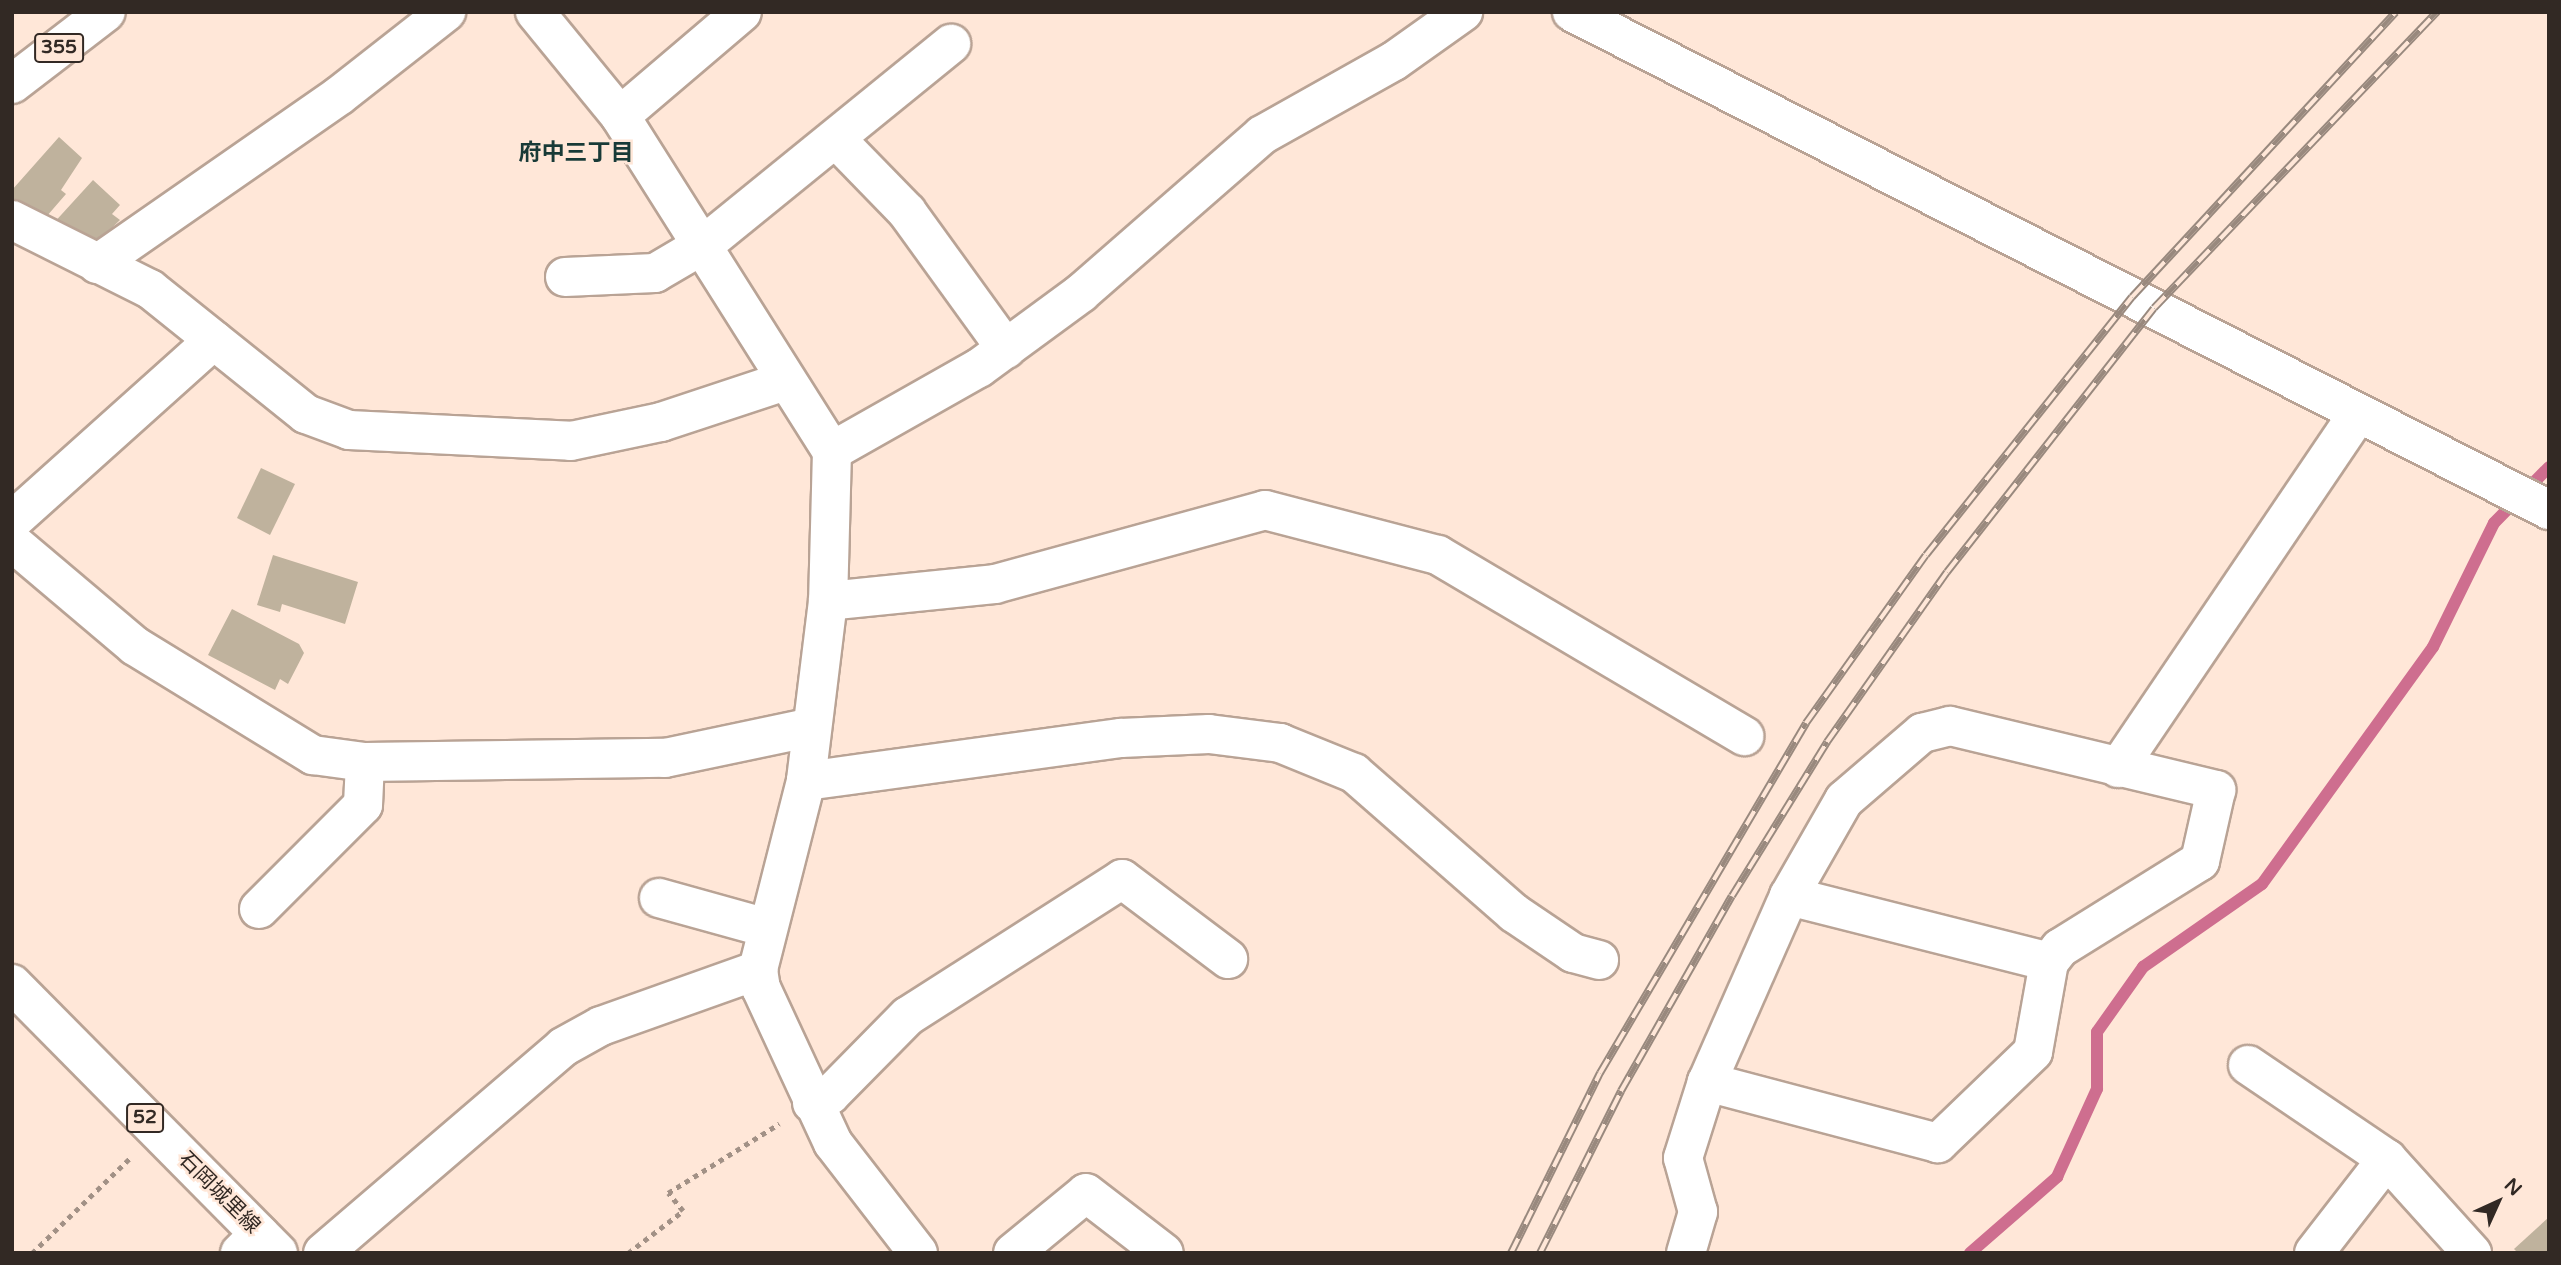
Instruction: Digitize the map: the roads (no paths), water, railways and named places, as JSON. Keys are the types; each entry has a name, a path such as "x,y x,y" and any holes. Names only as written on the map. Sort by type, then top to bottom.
{"main road":[{"name":"355","path":"12,84 106,12"},
{"path":"97,264 341,95 446,12"},
{"path":"535,12 620,116 706,243 785,381 832,451 828,601 806,780 758,970 812,1103 833,1143 918,1253"},
{"path":"620,116 742,12"},
{"path":"832,451 1006,349 1081,293 1262,135 1394,61 1463,12"},
{"path":"1572,12 2357,415 2549,510"},
{"path":"565,277 655,273 706,243 838,141 951,44"},
{"path":"838,141 907,212 1006,349"},
{"path":"12,220 150,289 306,414 349,430 571,441 674,418 785,381"},
{"path":"12,521 214,340"},
{"path":"2118,768 2357,415"},
{"path":"828,601 995,584 1265,510 1438,555 1744,736"},
{"path":"12,542 135,646 229,709 313,755 365,762 665,758 812,727"},
{"path":"1686,1253 1698,1212 1684,1158 1707,1083 1788,896 1844,800 1922,733 1950,726 2216,790 2200,861 2060,948 2049,962 2033,1052 1938,1143 1707,1083"},
{"path":"806,780 1121,738 1209,734 1280,743 1354,773 1514,913 1573,953 1599,960"},
{"path":"259,909 363,805 365,762"},
{"path":"812,1103 830,1095 908,1016 1122,879 1228,959"},
{"path":"1788,896 2049,962"},
{"path":"659,898 767,928"},
{"path":"323,1253 563,1047 601,1026 758,970"},
{"name":"石岡城里線","path":"12,984 158,1131 259,1247"},
{"path":"2248,1065 2386,1159 2472,1253"},
{"path":"2314,1253 2386,1159"},
{"path":"1013,1253 1086,1193 1164,1253"}],"waterway":[{"path":"1970,1253 2057,1177 2097,1089 2097,1032 2143,967 2262,884 2433,647 2494,523 2549,467"}],"railway":[{"path":"1511,1253 1600,1073 1806,723 1926,555 2132,297 2396,12"},
{"path":"1540,1253 1621,1091 1732,896 1827,742 1947,572 2154,308 2437,12"}],"district":[{"name":"府中三丁目","path":"576,153"}]}
